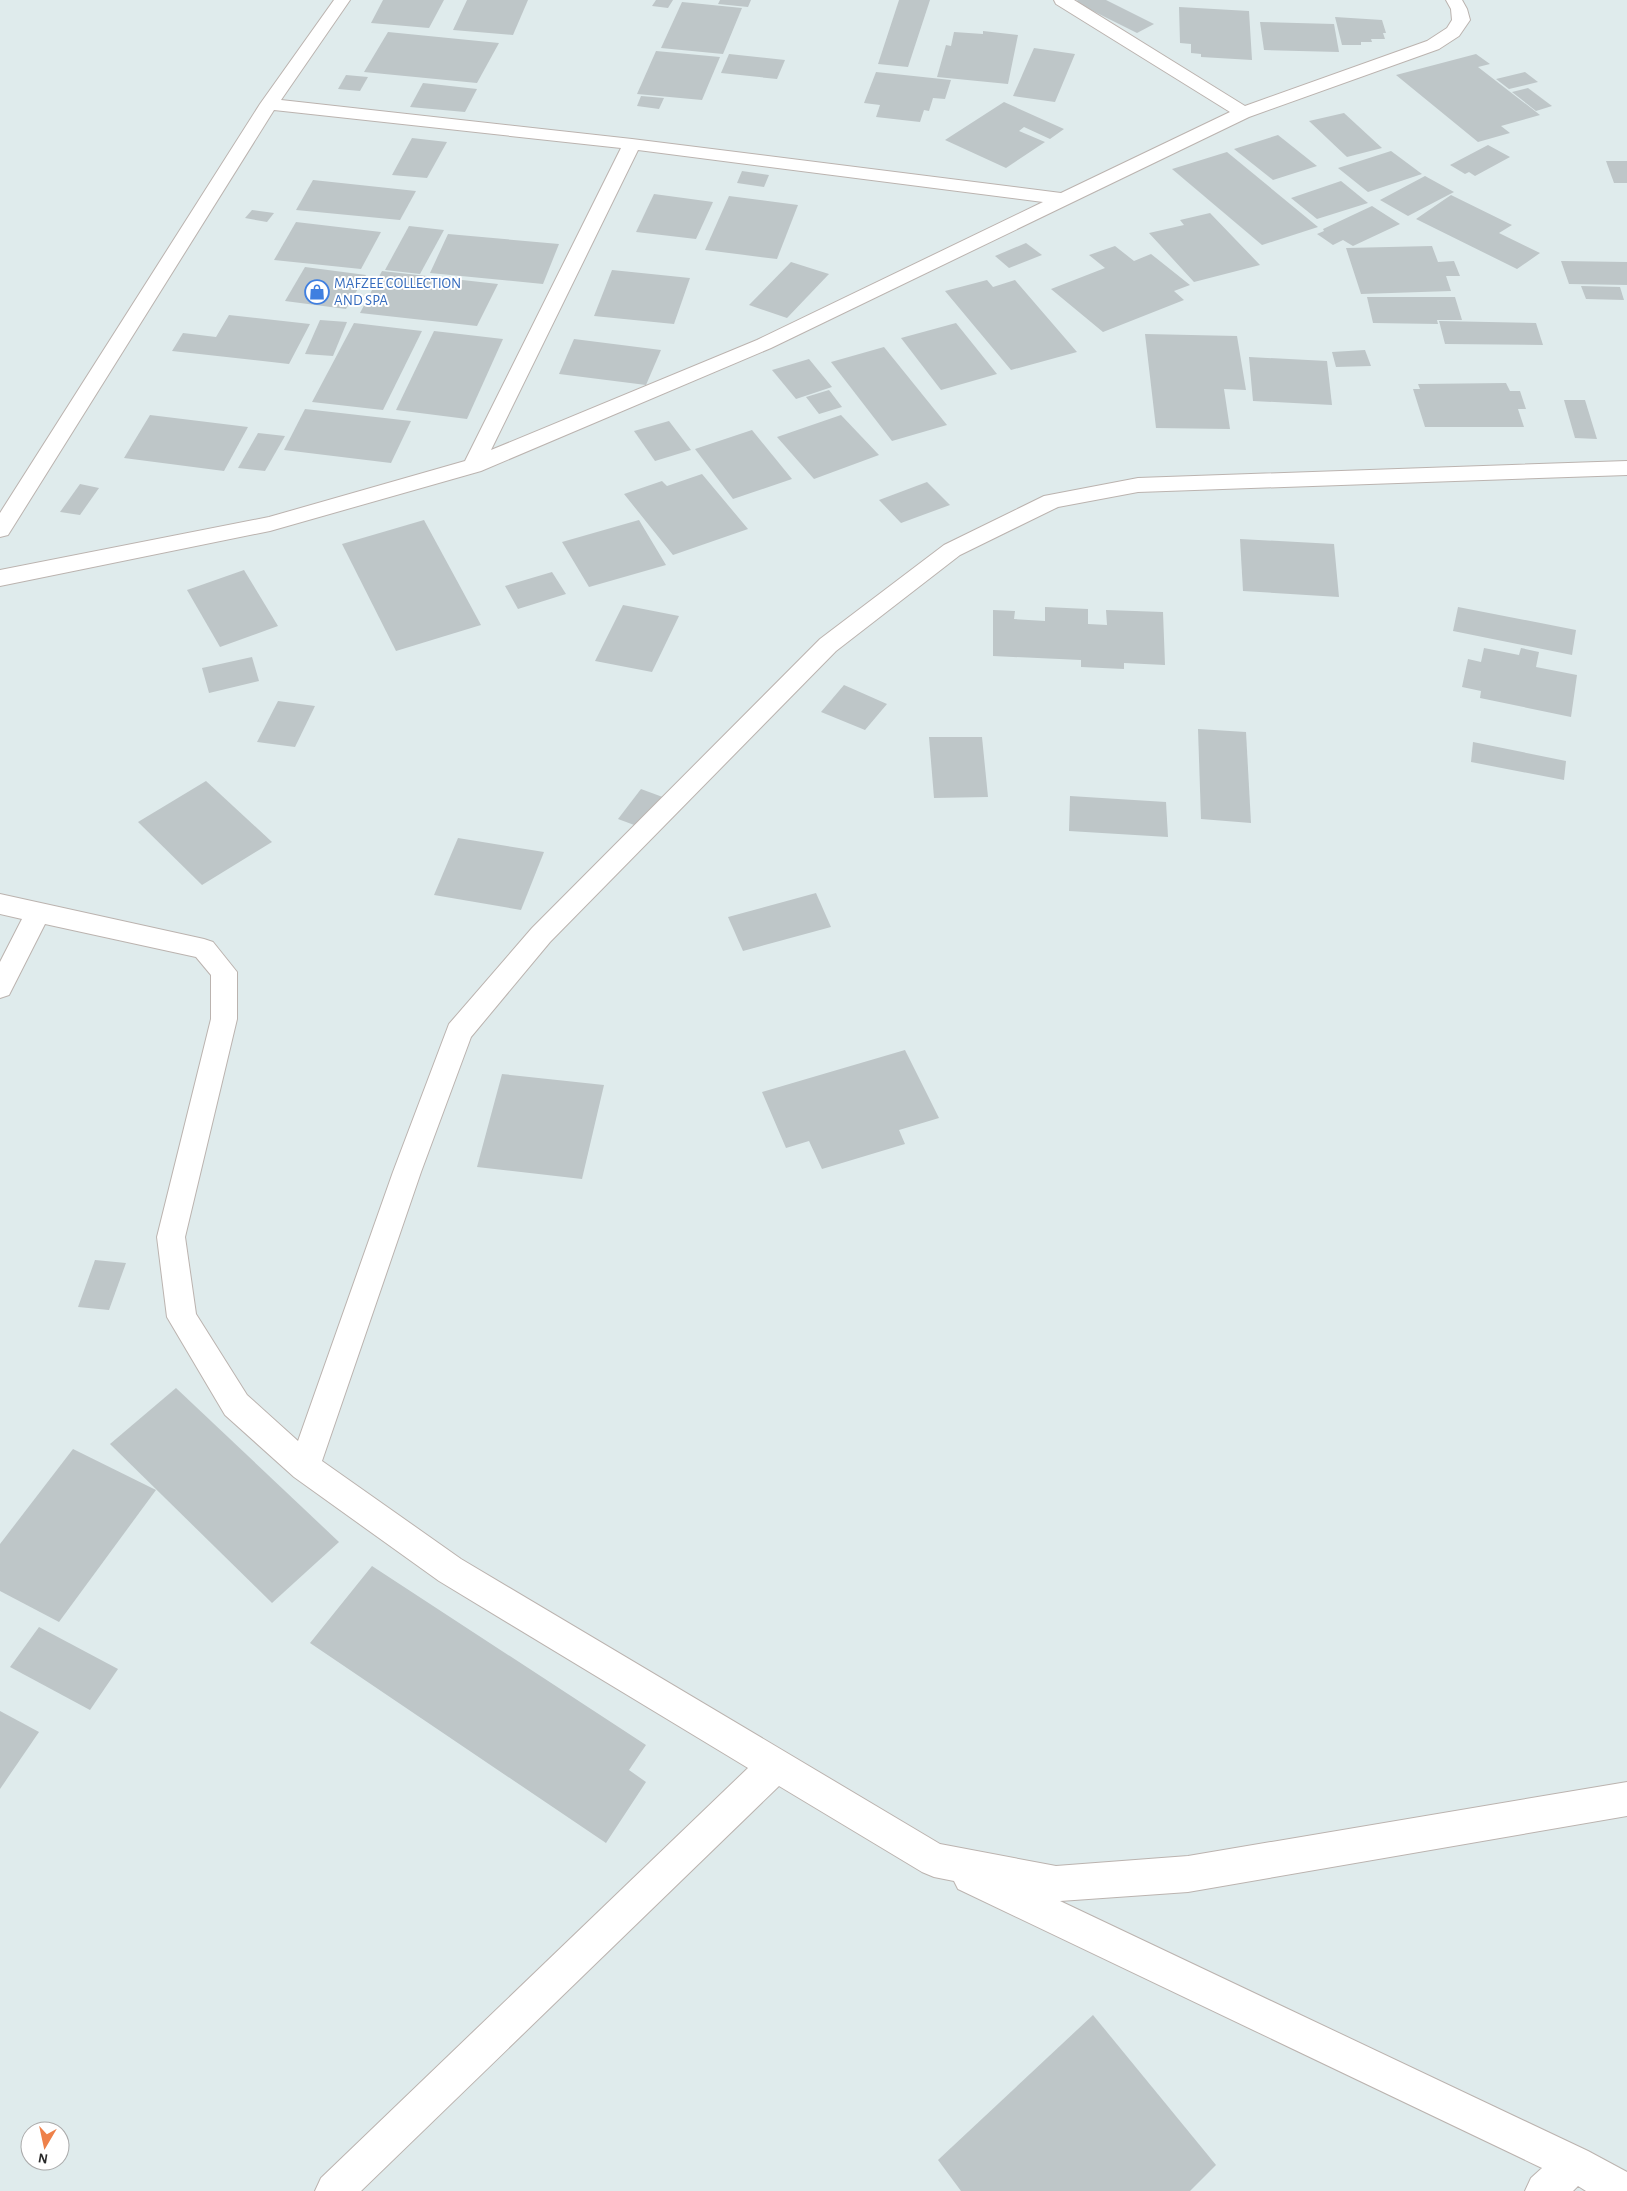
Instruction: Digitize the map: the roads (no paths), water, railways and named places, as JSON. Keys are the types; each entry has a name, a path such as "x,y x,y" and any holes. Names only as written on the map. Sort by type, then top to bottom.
{"street":[{"path":"0,530 269,104 342,0"},
{"path":"1062,0 1243,113"},
{"path":"0,578 270,524 473,466 764,344 1061,199 1243,113 1433,45 1452,32 1461,20 1459,9 1454,0"},
{"path":"269,104 632,144 1061,199"},
{"path":"473,466 632,144"},
{"path":"305,1467 407,1172 459,1032 541,935 828,646 952,550 1052,501 1138,485 1627,468"},
{"path":"0,904 204,949 224,972 224,1019 171,1237 182,1317 236,1405 305,1467 450,1570 934,1860 1575,2164 1624,2191"},
{"path":"0,988 38,912"},
{"path":"334,2191 775,1766"},
{"path":"934,1860 1056,1884 1188,1874 1627,1799"},
{"path":"1544,2191 1575,2164"}],"place":[{"name":"MAFZEE COLLECTION AND SPA","path":"317,292"}]}
